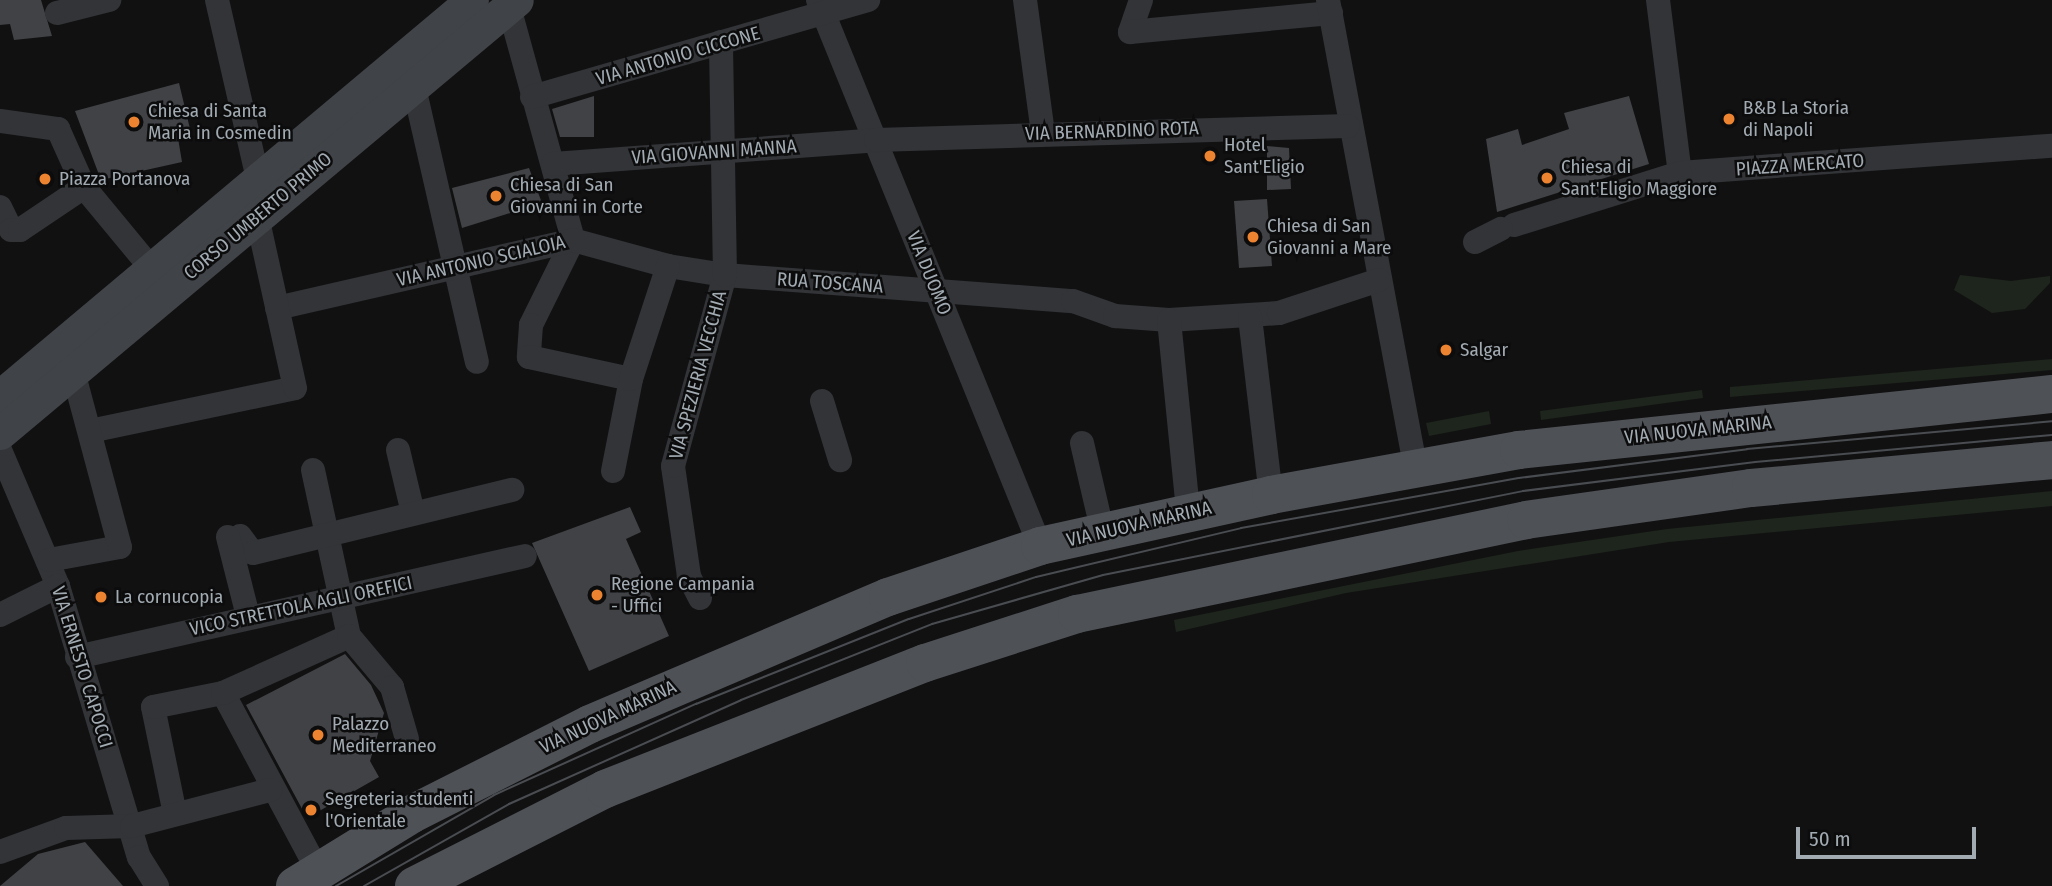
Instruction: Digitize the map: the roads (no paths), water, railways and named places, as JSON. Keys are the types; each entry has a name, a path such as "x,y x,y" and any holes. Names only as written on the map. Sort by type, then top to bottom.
{"main road":[{"name":"CORSO UMBERTO PRIMO","path":"0,396 472,0"},
{"name":"CORSO UMBERTO PRIMO","path":"0,433 511,2"},
{"name":"VIA NUOVA MARINA","path":"307,879 412,814 651,696 888,597 1040,546 1270,495 1518,450 2052,394"},
{"path":"414,886 605,789 925,663 1077,614 1526,520 1751,488 2052,460"}],"street":[{"path":"57,13 109,0"},
{"path":"217,0 258,179"},
{"name":"VIA ANTONIO CICCONE","path":"532,97 721,42 821,7 868,0"},
{"path":"1025,0 1043,133"},
{"path":"1141,0 1130,32 1329,7 1348,126 1416,468"},
{"path":"1658,0 1680,173"},
{"path":"511,2 532,97 573,240 531,325 529,357 631,379"},
{"name":"VIA DUOMO","path":"821,7 1040,546"},
{"name":"VIA SPEZIERIA VECCHIA","path":"700,598 689,576 673,466 724,275 727,152 721,42"},
{"path":"412,83 477,362"},
{"path":"0,121 58,129 84,187 151,268"},
{"name":"VIA BERNARDINO ROTA","path":"876,140 1348,126"},
{"name":"VIA GIOVANNI MANNA","path":"553,164 876,140"},
{"name":"PIAZZA MERCATO","path":"1475,242 1508,227 1680,173 2052,146"},
{"path":"0,207 5,235 20,230 84,187"},
{"path":"90,431 295,388 257,216"},
{"name":"VIA ANTONIO SCIALOIA","path":"277,308 573,240 667,267 724,275"},
{"path":"613,471 631,379 667,267"},
{"name":"RUA TOSCANA","path":"724,275 1073,301 1091,309 1169,320 1250,317 1307,306 1378,280"},
{"path":"1250,317 1270,495"},
{"path":"1169,320 1188,512"},
{"path":"49,560 120,547 73,373"},
{"path":"822,401 840,460"},
{"path":"1082,443 1098,512"},
{"name":"VIA ERNESTO CAPOCCI","path":"0,450 49,560 85,685 132,826 139,857 157,886"},
{"path":"398,450 413,513"},
{"path":"313,470 340,597 357,645 392,687 407,739"},
{"path":"248,616 234,537 253,553 512,490"},
{"name":"VICO STRETTOLA AGLI OREFICI","path":"77,657 248,616 525,556"},
{"path":"0,615 58,586"},
{"path":"175,814 153,707 223,693 357,645"},
{"path":"223,693 270,790 307,879"},
{"path":"0,852 66,828 132,826 270,790"}],"tram line":[{"path":"336,886 494,795 696,704 909,619 1036,577 1241,528 1519,478 1747,449 2052,421"},
{"path":"364,886 509,804 741,700 932,624 1103,575 1523,491 1755,462 2052,435"}],"place":[{"name":"B&B La Storia di Napoli","path":"1729,119"},
{"name":"Chiesa di Santa Maria in Cosmedin","path":"134,122"},
{"name":"Hotel Sant'Eligio","path":"1210,156"},
{"name":"Chiesa di Sant'Eligio Maggiore","path":"1547,178"},
{"name":"Piazza Portanova","path":"45,179"},
{"name":"Chiesa di San Giovanni in Corte","path":"496,196"},
{"name":"Chiesa di San Giovanni a Mare","path":"1253,237"},
{"name":"Salgar","path":"1446,350"},
{"name":"Regione Campania - Uffici","path":"597,595"},
{"name":"La cornucopia","path":"101,597"},
{"name":"Palazzo Mediterraneo","path":"318,735"},
{"name":"Segreteria studenti l'Orientale","path":"311,810"}]}
